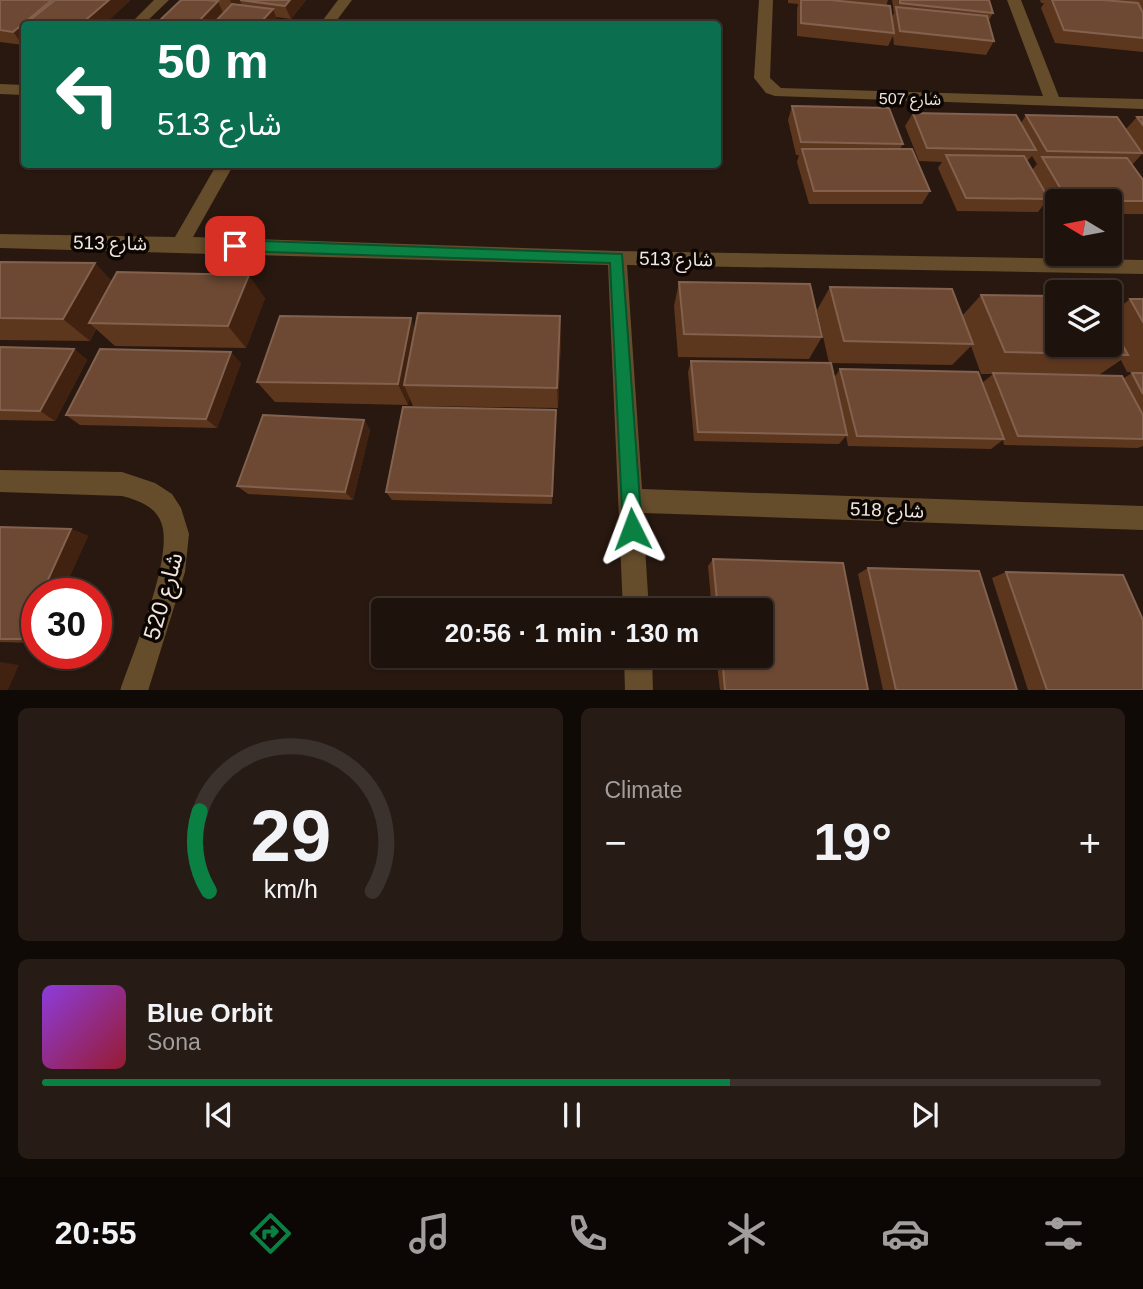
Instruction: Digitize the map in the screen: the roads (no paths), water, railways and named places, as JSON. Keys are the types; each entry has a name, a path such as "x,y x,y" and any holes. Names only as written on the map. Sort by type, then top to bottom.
{"street":[{"path":"140,21 162,0"},
{"path":"329,21 345,0"},
{"name":"شارع 507","path":"766,0 762,78 771,89 780,93 1143,104"},
{"path":"1014,0 1053,102"},
{"path":"0,89 21,90"},
{"path":"180,244 224,168"},
{"name":"شارع 513","path":"0,241 617,258 1143,267"},
{"path":"617,258 635,598"},
{"name":"شارع 520","path":"0,481 131,486 156,496 169,509 178,535 176,568 134,690"},
{"name":"شارع 518","path":"631,501 1143,518"},
{"path":"638,668 639,690"}]}
